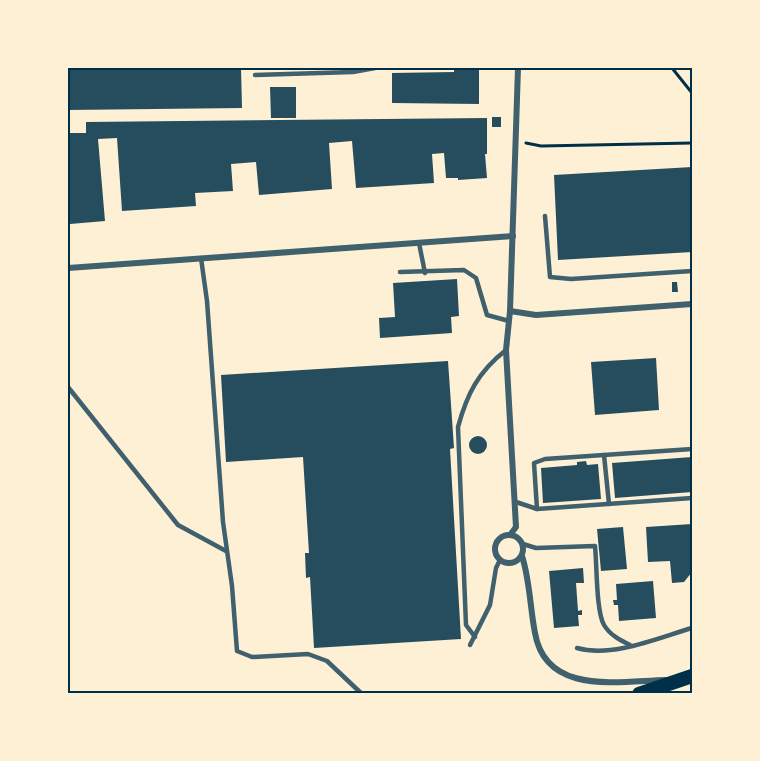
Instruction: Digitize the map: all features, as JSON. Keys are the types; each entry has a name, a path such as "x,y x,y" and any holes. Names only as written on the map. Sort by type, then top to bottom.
{"main road":[{"path":"639,693 686,677"}],"street":[{"path":"510,535 516,527 516,502 506,350 510,311 518,68"},
{"path":"68,268 513,236"},
{"path":"510,311 536,315 693,304"},
{"path":"522,556 512,564 500,560 495,547 503,536 510,535 523,544 522,556 535,636 542,656 554,669 575,679 601,682 686,677"}],"lane":[{"path":"255,75 353,72 375,68"},
{"path":"545,216 550,278 571,279 693,272"},
{"path":"419,243 425,273"},
{"path":"201,258 207,301 226,551 232,586 237,651 252,657 308,654 327,661 362,693"},
{"path":"400,272 464,270 476,278 487,315 509,321"},
{"path":"475,637 466,625 458,427 467,396 489,363 506,350"},
{"path":"68,387 178,525 226,551"},
{"path":"537,509 534,464 545,459 693,449"},
{"path":"604,455 609,504"},
{"path":"516,502 537,509 693,498"},
{"path":"523,544 536,548 595,546 600,612 604,624 613,635 630,645"},
{"path":"470,645 490,604 496,568 500,560"},
{"path":"577,648 591,652 607,651 693,628"}],"path":[{"path":"672,68 693,93"},
{"path":"516,140 541,146 693,143"}],"building":[{"path":"68,68 241,68 242,108 68,110"},
{"path":"454,70 479,70 479,104 392,103 392,73 454,72"},
{"path":"270,87 296,87 296,118 271,118"},
{"path":"492,117 501,117 501,127 492,127"},
{"path":"487,118 487,154 485,154 487,178 458,180 458,178 446,178 444,153 432,154 434,183 356,188 352,141 329,143 332,189 259,195 256,162 231,164 233,191 195,193 196,206 122,211 117,138 98,139 105,221 70,224 68,133 86,133 86,122"},
{"path":"692,167 692,252 558,260 554,175"},
{"path":"457,279 459,316 451,317 452,333 380,338 379,318 395,317 393,283"},
{"path":"672,282 677,282 678,292 672,292"},
{"path":"656,358 659,410 595,415 591,362"},
{"path":"448,361 454,448 450,449 461,639 314,648 310,577 306,578 305,553 309,553 303,457 226,462 221,375"},
{"path":"474,436 482,436 487,441 485,452 474,454 469,449 469,441"},
{"path":"692,457 692,492 615,498 612,463"},
{"path":"586,461 587,465 598,464 601,499 543,503 541,468 577,465 577,462"},
{"path":"692,524 692,572 684,582 672,583 670,561 648,562 646,527"},
{"path":"623,527 627,569 601,571 597,529"},
{"path":"583,568 584,583 576,583 578,611 582,610 582,615 578,615 579,626 554,628 549,571"},
{"path":"653,581 656,618 619,621 618,605 614,605 613,600 617,600 616,584"}]}
